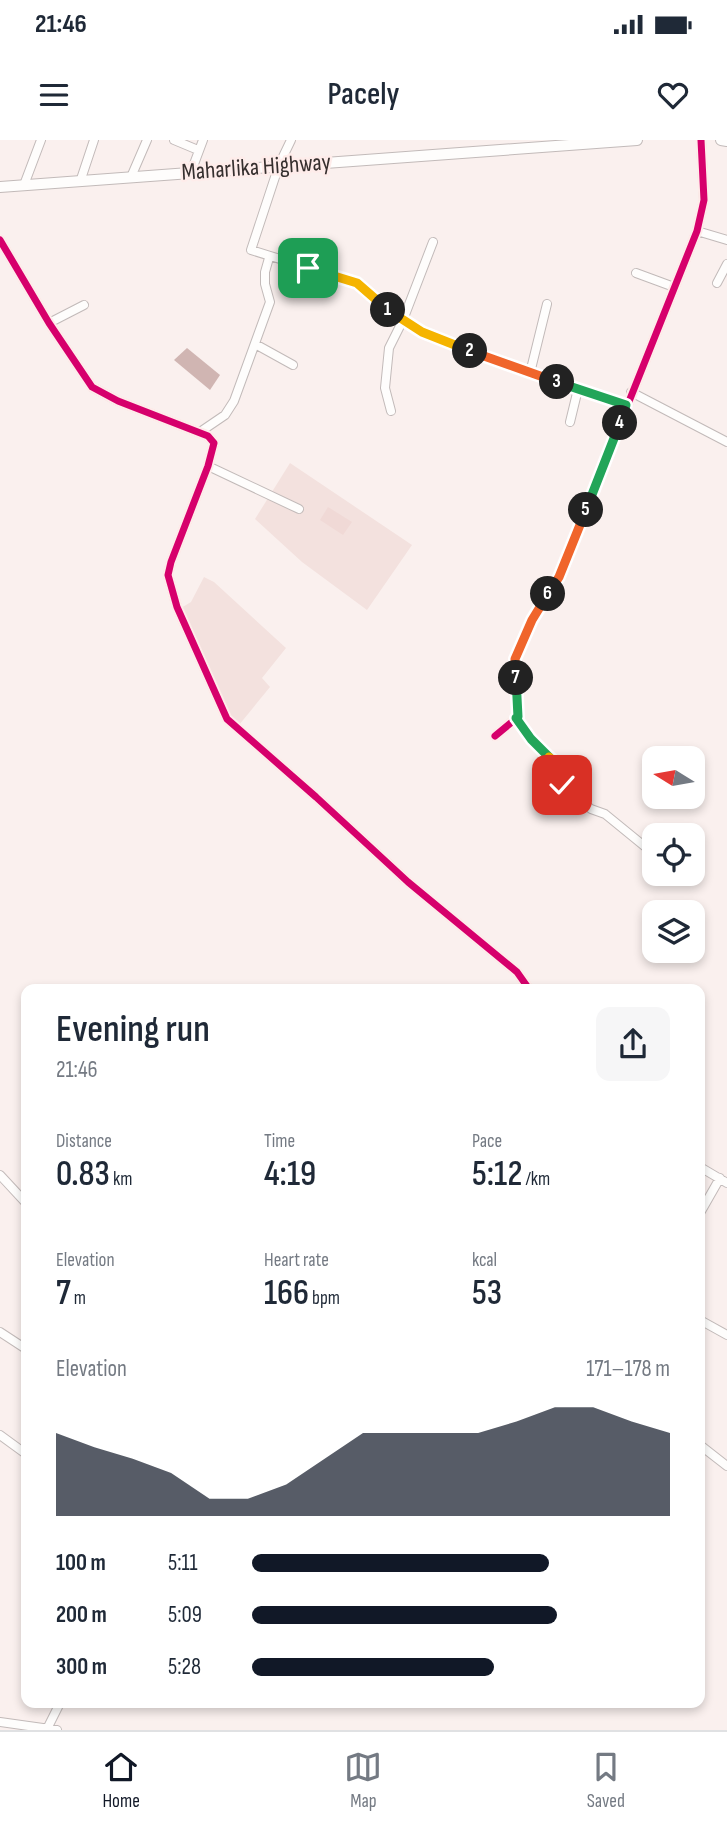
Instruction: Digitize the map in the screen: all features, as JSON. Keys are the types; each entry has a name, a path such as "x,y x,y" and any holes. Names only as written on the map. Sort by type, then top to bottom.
{"highway":[{"name":"Maharlika Highway","path":"0,187 637,140"},
{"path":"721,140 727,141"}],"street":[{"path":"24,185 41,140"},
{"path":"80,182 94,140"},
{"path":"131,177 147,140"},
{"path":"174,140 198,150"},
{"path":"191,172 203,140"},
{"path":"291,140 279,165 251,250 269,258 357,283 422,332 530,373 626,405"},
{"path":"495,736 518,717 515,659 532,620 559,577 697,231 704,200 701,140"},
{"path":"697,231 727,240"},
{"path":"0,240 49,323 92,387 118,401 200,432 214,443 168,575 177,607 227,719 408,882 517,972 525,984"},
{"path":"391,411 385,387 389,348 403,320 433,242"},
{"path":"200,432 225,415 234,401 270,302 265,284 269,258"},
{"path":"717,283 727,264"},
{"path":"636,273 674,287"},
{"path":"530,373 547,304"},
{"path":"49,323 84,305"},
{"path":"255,344 293,365"},
{"path":"570,422 578,389"},
{"path":"631,392 727,442"},
{"path":"208,466 299,509"},
{"path":"516,718 544,754 554,761 562,785 591,809 605,814 642,844"},
{"path":"705,1170 723,1181 705,1206"},
{"path":"0,1175 21,1198"},
{"path":"705,1323 727,1335"},
{"path":"0,1332 21,1346"},
{"path":"0,1435 21,1450"},
{"path":"705,1449 727,1466"},
{"path":"0,1722 52,1729 58,1708"}],"shaded area":[{"path":"187,348 220,375 210,390 174,360"},
{"path":"290,463 412,545 367,610 302,562 255,519"},
{"path":"328,507 352,522 343,535 320,520"},
{"path":"204,577 214,582 286,648 262,678 270,687 239,725 229,717 181,608 191,602"}],"cycle path":[{"path":"495,736 518,717 515,659 532,620 559,577 697,231 704,200 701,140"},
{"path":"0,240 49,323 92,387 118,401 208,436 214,443 168,575 177,607 227,719 408,882 517,972 525,984"}],"route":[{"path":"308,268 357,283 389,311 422,332 530,373 626,405 559,577 532,620 515,659 516,718 544,754 554,761 556,774 562,785"}]}
